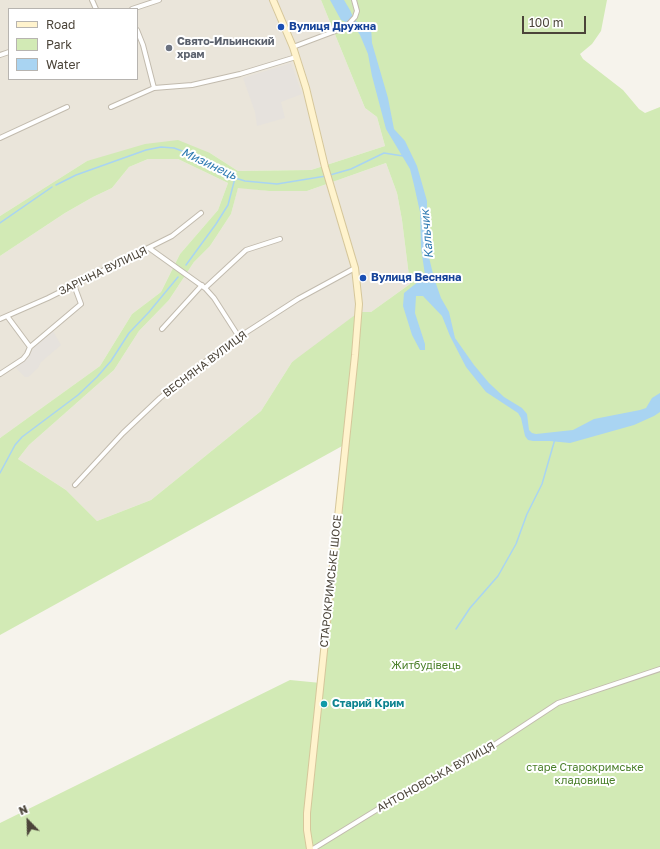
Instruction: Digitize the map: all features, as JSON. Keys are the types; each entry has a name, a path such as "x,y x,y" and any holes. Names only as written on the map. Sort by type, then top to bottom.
{"street":[{"path":"135,8 159,0"},
{"name":"СТАРОКРИМСЬКЕ ШОСЕ","path":"274,0 293,47 306,88 325,168 355,268 359,312 307,813 307,830 312,849"},
{"path":"293,47 346,27 356,17 357,11 354,0"},
{"path":"138,32 143,45 154,88"},
{"path":"111,108 154,88 183,86 199,83 240,74 296,57"},
{"path":"0,137 67,106"},
{"name":"ЗАРІЧНА ВУЛИЦЯ","path":"0,319 74,285 172,236 201,213"},
{"path":"162,329 204,287 246,250 280,239"},
{"path":"149,248 204,287 214,298 239,337"},
{"name":"ВЕСНЯНА ВУЛИЦЯ","path":"75,485 123,433 160,398 198,367 239,337 298,299 355,268"},
{"path":"0,374 23,359 30,347 81,304 74,285"},
{"path":"6,316 30,347"},
{"name":"АНТОНОВСЬКА ВУЛИЦЯ","path":"312,849 391,802 488,749 558,703 660,670"}],"shaded area":[{"path":"0,0 321,0 365,108 377,117 385,146 311,170 238,171 210,153 87,161 0,216"},
{"path":"291,63 302,94 281,102 285,118 257,126 255,112 243,78"},
{"path":"148,159 178,159 228,183 218,210 180,254 161,292 132,314 100,366 0,438 0,256 65,213 112,188 129,167"},
{"path":"386,163 397,193 410,284 371,312 292,362 261,411 151,500 97,521 66,490 18,459 29,445 114,370 139,331 169,300 194,262 210,246 231,214 238,187 269,191 307,191"},
{"path":"53,331 61,345 41,362 38,368 28,377 25,377 15,367 28,356 34,347"}],"green space":[{"path":"321,0 607,0 601,31 592,44 580,54 583,59 623,90 639,109 645,113 660,107 660,849 0,849 0,823 290,680 321,683 344,445 0,635 0,438 100,366 132,314 161,292 180,254 218,210 228,183 178,159 148,159 129,167 112,188 65,213 0,256 0,216 87,161 145,144 178,140 210,153 238,171 311,170 385,146 377,117 365,108","holes":["386,163 397,193 410,284 371,312 359,312 292,362 261,411 151,500 97,521 66,490 18,459 29,445 114,370 139,331 169,300 194,262 210,246 231,214 238,188 269,191 307,191"]}],"water":[{"name":"Кальчик","path":"330,0 344,0 357,22 367,22 371,26 372,43 388,98 394,129 405,141 417,166 427,201 427,249 434,278 441,298 449,312 455,338 474,365 489,383 504,397 522,408 527,414 529,430 532,433 536,434 573,430 594,419 640,410 646,408 652,398 660,393 660,412 634,425 570,443 528,440 525,436 521,418 518,413 486,392 466,367 450,336 442,316 423,296 416,296 415,313 425,344 425,350 420,350 412,335 403,306 404,293 425,275 421,248 420,212 410,169 386,129 372,76 368,54 360,35 353,25 341,20"}],"waterway":[{"name":"Мизинець","path":"56,185 76,175 146,150 161,147 174,148 201,158 235,178 245,181 277,184 326,176"},
{"name":"Мизинець","path":"330,175 351,169 384,153 403,156"},
{"path":"186,265 228,205 235,178"},
{"name":"Мизинець","path":"0,223 52,187"},
{"path":"0,473 15,445 22,437 78,395 97,377 111,361 129,333 149,312 178,277"},
{"path":"456,629 470,608 498,576 516,544 527,514 542,484 555,439"}],"place":[{"name":"Вулиця Дружна","path":"281,27"},
{"name":"Свято-Ильинский храм","path":"169,48"},
{"name":"Вулиця Весняна","path":"363,278"},
{"name":"Старий Крим","path":"324,704"}],"park label":[{"name":"Житбудівець","path":"426,666"},
{"name":"старе Старокримське кладовище","path":"585,774"}]}
